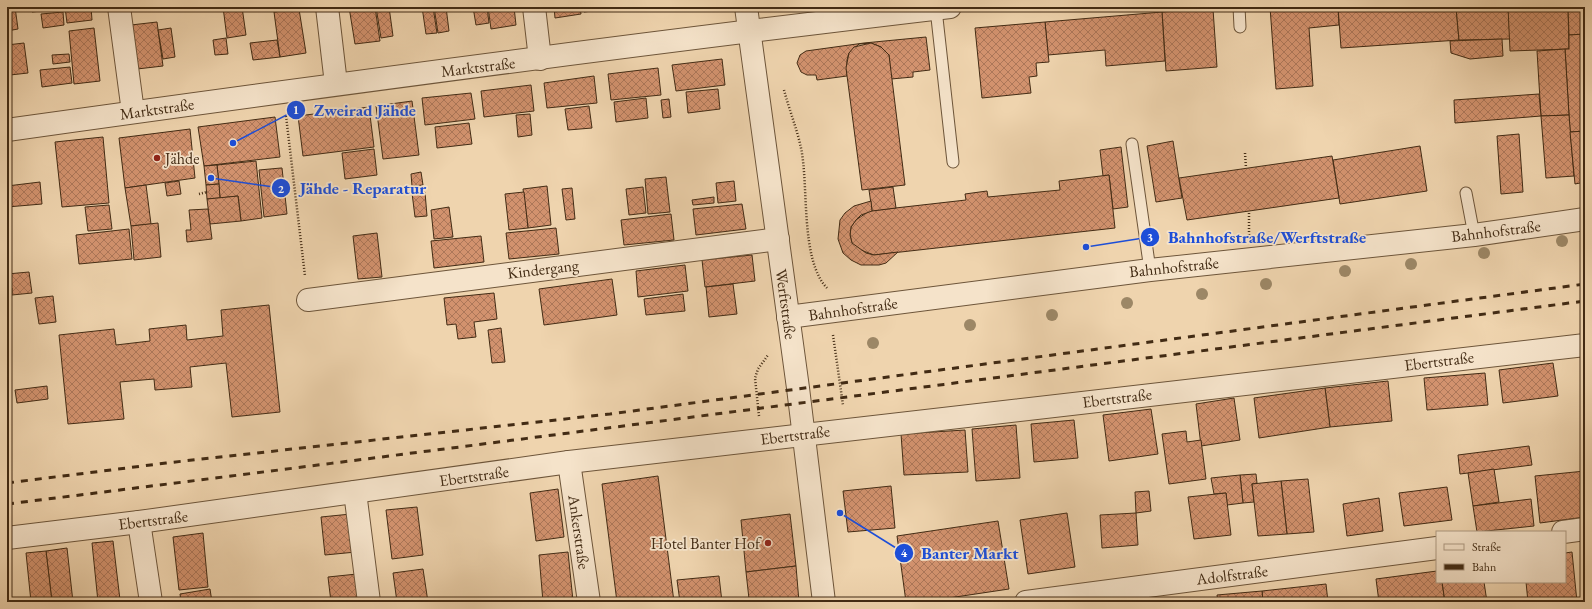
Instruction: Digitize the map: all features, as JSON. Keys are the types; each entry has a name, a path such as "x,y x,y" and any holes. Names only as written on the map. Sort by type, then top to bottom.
{"street":[{"path":"119,7 133,112"},
{"path":"326,7 336,84"},
{"path":"534,7 540,59"},
{"name":"Werftstraße","path":"746,7 804,434 824,602"},
{"name":"Marktstraße","path":"7,130 336,84 540,59 912,9 943,8"},
{"name":"Bahnhofstraße","path":"788,317 1150,270 1474,235 1585,219"},
{"name":"Kindergang","path":"308,300 778,238"},
{"name":"Ebertstraße","path":"7,538 139,522 569,462 1585,345"},
{"name":"Ankerstraße","path":"569,462 589,602"},
{"path":"355,492 369,602"},
{"path":"139,522 151,602"},
{"path":"1566,532 1585,529"},
{"name":"Adolfstraße","path":"1026,602 1436,548"}],"lane":[{"path":"1239,7 1240,27"},
{"path":"943,8 953,162"},
{"path":"1132,144 1150,270"},
{"path":"1466,193 1474,235"}],"path":[{"path":"784,89 801,149 812,259"},
{"path":"283,92 308,300"},
{"path":"1245,153 1246,168"},
{"path":"199,194 207,192"},
{"path":"827,288 829,312 846,430"},
{"path":"762,440 755,378 758,369 768,354"}],"building":[{"path":"7,7 15,7 18,29 7,31"},
{"path":"32,7 61,7 61,9 32,12"},
{"path":"65,7 91,7 92,20 67,23"},
{"path":"223,7 242,7 246,35 227,38"},
{"path":"349,7 375,7 380,41 355,44"},
{"path":"376,7 389,7 393,36 381,38"},
{"path":"422,7 433,7 437,33 426,34"},
{"path":"434,7 446,7 449,31 438,33"},
{"path":"473,7 487,7 489,23 476,25"},
{"path":"488,7 514,7 516,25 491,29"},
{"path":"554,7 580,7 581,14 555,18"},
{"path":"583,7 616,7 617,8 584,12"},
{"path":"1270,7 1338,7 1339,25 1309,28 1313,86 1276,89"},
{"path":"1338,7 1456,7 1459,40 1341,48"},
{"path":"1456,7 1508,7 1510,39 1459,40"},
{"path":"1508,7 1568,7 1569,49 1510,51"},
{"path":"1568,7 1585,7 1585,34 1569,35"},
{"path":"299,9 306,53 280,57 274,12"},
{"path":"1213,9 1217,67 1166,71 1162,12"},
{"path":"63,12 64,25 43,28 41,14"},
{"path":"1162,12 1165,61 1106,66 1105,50 1048,55 1045,22"},
{"path":"157,22 163,66 137,69 131,25"},
{"path":"1045,22 1049,62 1036,63 1037,76 1029,77 1031,93 982,98 975,28"},
{"path":"94,28 100,81 74,84 69,31"},
{"path":"171,28 175,57 163,59 158,30"},
{"path":"1585,34 1585,131 1570,132 1565,49 1569,49 1569,35"},
{"path":"926,37 930,70 913,72 913,77 891,79 889,55 881,47 871,43 859,44 849,53 847,60 847,76 817,80 816,75 807,75 801,72 797,63 800,55 806,51 864,43"},
{"path":"226,38 228,54 215,55 213,40"},
{"path":"1502,39 1503,56 1470,59 1451,53 1450,41"},
{"path":"277,40 280,57 253,60 250,43"},
{"path":"24,43 28,73 10,75 7,45"},
{"path":"871,43 881,47 889,55 905,185 862,190 846,68 849,53 854,47"},
{"path":"1565,49 1569,115 1541,116 1537,51"},
{"path":"69,54 70,62 53,64 52,55"},
{"path":"722,59 725,85 676,91 672,65"},
{"path":"70,67 72,83 42,87 40,70"},
{"path":"658,68 661,95 611,100 608,74"},
{"path":"594,76 597,103 547,108 544,83"},
{"path":"531,85 534,111 484,117 481,91"},
{"path":"718,89 720,109 688,113 686,92"},
{"path":"471,93 475,119 425,125 422,98"},
{"path":"1539,94 1541,116 1455,123 1454,100"},
{"path":"646,98 648,118 616,122 614,102"},
{"path":"669,99 671,117 663,118 661,100"},
{"path":"412,101 419,155 383,159 376,106"},
{"path":"589,106 592,128 568,130 565,109"},
{"path":"369,107 374,147 303,156 298,116"},
{"path":"530,114 532,135 518,137 516,115"},
{"path":"1569,115 1574,176 1546,178 1541,116"},
{"path":"275,117 280,157 204,166 198,127"},
{"path":"469,123 472,144 437,148 435,127"},
{"name":"Jähde","path":"190,129 195,178 125,188 119,138"},
{"path":"1585,131 1585,182 1575,184 1570,132"},
{"path":"1519,134 1523,192 1501,194 1497,136"},
{"path":"103,137 109,203 62,207 55,142"},
{"path":"1173,141 1182,198 1156,202 1147,146"},
{"path":"1420,146 1427,191 1340,204 1333,160"},
{"path":"1121,147 1128,207 1113,209 1109,175 1103,176 1100,150"},
{"path":"374,149 377,175 345,179 342,153"},
{"path":"1332,156 1339,198 1187,220 1179,178"},
{"path":"256,161 262,218 241,221 238,196 220,198 217,165"},
{"path":"217,165 219,184 206,185 204,166"},
{"path":"282,168 287,214 264,217 259,170"},
{"path":"421,172 423,185 412,186 411,174"},
{"path":"1109,175 1115,228 874,255 858,249 852,243 850,235 851,227 856,220 869,211 966,200 965,194 987,191 988,197 1060,190 1059,181"},
{"path":"666,177 670,212 648,214 645,179"},
{"path":"179,181 181,194 167,196 165,183"},
{"path":"734,181 736,201 718,203 716,183"},
{"path":"40,182 42,204 7,207 7,186"},
{"path":"219,184 220,198 207,199 206,185"},
{"path":"146,185 151,224 131,226 125,188"},
{"path":"547,186 551,225 528,228 523,189"},
{"path":"643,187 646,213 629,215 626,189"},
{"path":"893,187 896,208 872,211 869,190"},
{"path":"572,188 575,219 566,220 562,189"},
{"path":"425,192 427,216 415,217 412,193"},
{"path":"524,192 528,228 509,230 505,194"},
{"name":"Jähde","path":"238,196 241,221 210,224 207,199"},
{"path":"714,197 714,203 693,205 692,200"},
{"path":"871,201 872,211 861,215 851,227 850,235 852,243 866,253 874,255 898,252 886,263 879,265 861,265 851,260 843,253 838,239 840,220 845,213 854,206"},
{"path":"742,204 746,229 696,235 693,209"},
{"path":"109,205 112,229 88,231 85,207"},
{"path":"449,207 453,237 434,239 431,210"},
{"path":"208,209 212,239 187,242 186,230 191,230 189,210"},
{"path":"671,214 674,240 624,245 621,220"},
{"path":"158,223 161,257 134,260 131,226"},
{"path":"556,228 559,254 509,259 506,233"},
{"path":"129,229 132,259 79,264 76,235"},
{"path":"377,233 382,277 358,279 353,236"},
{"path":"481,236 484,262 434,268 431,241"},
{"path":"752,255 755,281 705,287 702,260"},
{"path":"685,265 688,291 638,297 636,271"},
{"path":"29,272 32,293 12,295 12,288 7,288 7,274"},
{"path":"612,279 617,315 544,325 539,289"},
{"path":"733,284 737,314 709,317 706,287"},
{"path":"494,293 497,319 474,322 476,337 458,339 456,324 447,325 444,298"},
{"path":"683,294 685,311 646,315 644,299"},
{"path":"53,296 56,322 39,324 35,298"},
{"path":"269,305 280,412 232,417 226,363 190,367 192,387 155,390 154,379 120,382 124,419 68,424 59,335 114,329 116,345 150,341 149,329 186,325 187,340 223,336 221,310"},
{"path":"501,328 505,362 492,363 488,330"},
{"path":"1553,363 1558,396 1503,403 1499,370"},
{"path":"1485,373 1488,405 1427,410 1424,378"},
{"path":"1388,381 1392,421 1330,427 1325,388"},
{"path":"47,386 48,399 17,403 15,390"},
{"path":"1325,388 1330,427 1259,438 1254,398"},
{"path":"1234,398 1240,440 1201,446 1196,404"},
{"path":"1151,409 1158,454 1109,461 1103,415"},
{"path":"1074,420 1078,458 1034,462 1031,424"},
{"path":"1016,425 1020,478 976,481 972,429"},
{"path":"965,430 968,472 904,475 901,434"},
{"path":"1186,431 1187,442 1201,440 1206,479 1169,484 1162,434"},
{"path":"1529,446 1532,465 1460,474 1458,455"},
{"path":"1494,469 1499,502 1473,506 1468,473"},
{"path":"1585,471 1585,517 1540,523 1535,476"},
{"path":"1256,474 1257,483 1252,484 1254,502 1243,503 1240,475"},
{"path":"1240,475 1243,503 1227,505 1226,493 1214,494 1211,478"},
{"path":"658,476 674,602 617,602 602,484"},
{"path":"1308,479 1314,532 1287,534 1281,481"},
{"path":"1281,481 1287,534 1258,536 1252,484"},
{"path":"891,486 895,528 848,532 843,491"},
{"path":"1447,487 1452,520 1404,526 1399,493"},
{"path":"558,489 564,537 536,541 530,493"},
{"path":"1149,491 1151,511 1136,513 1135,492"},
{"path":"1226,493 1231,535 1194,539 1188,497"},
{"path":"1379,498 1383,531 1347,536 1343,504"},
{"path":"1531,499 1534,526 1477,531 1473,506"},
{"path":"417,507 423,555 392,559 386,510"},
{"path":"1067,513 1075,567 1028,574 1020,520"},
{"path":"1136,513 1138,545 1102,548 1100,515"},
{"path":"351,514 356,552 325,555 321,517"},
{"name":"Hotel Banter Hof","path":"790,514 796,566 746,572 741,520"},
{"path":"998,521 1009,589 922,602 906,602 897,536"},
{"path":"203,533 208,587 179,590 173,537"},
{"path":"113,541 120,600 98,602 92,543"},
{"path":"67,548 73,602 52,602 46,551"},
{"path":"46,551 52,602 31,602 26,553"},
{"path":"568,552 573,601 543,602 539,555"},
{"path":"1572,552 1577,602 1528,602 1526,583 1566,583 1566,553"},
{"name":"Hotel Banter Hof","path":"796,566 799,602 722,602 749,599 746,572"},
{"path":"423,569 428,602 397,602 393,573"},
{"path":"1436,571 1436,583 1442,583 1445,602 1379,602 1376,579"},
{"path":"357,574 360,602 331,602 328,577"},
{"name":"Hotel Banter Hof","path":"719,576 722,602 680,602 677,580"},
{"path":"1442,583 1484,583 1487,602 1445,602"},
{"path":"1326,584 1328,602 1263,602 1262,591"},
{"path":"210,589 212,602 181,602 180,594"},
{"path":"1262,591 1263,602 1218,602 1217,595"}],"railway":[{"path":"7,483 166,463 610,414 1585,284"},
{"path":"7,504 1585,301"}],"place":[{"name":"Zweirad Jähde","path":"233,143"},
{"name":"Jähde","path":"157,158"},
{"name":"Jähde - Reparatur","path":"211,178"},
{"name":"Bahnhofstraße/Werftstraße","path":"1086,247"},
{"name":"Banter Markt","path":"840,513"},
{"name":"Hotel Banter Hof","path":"768,543"}]}
